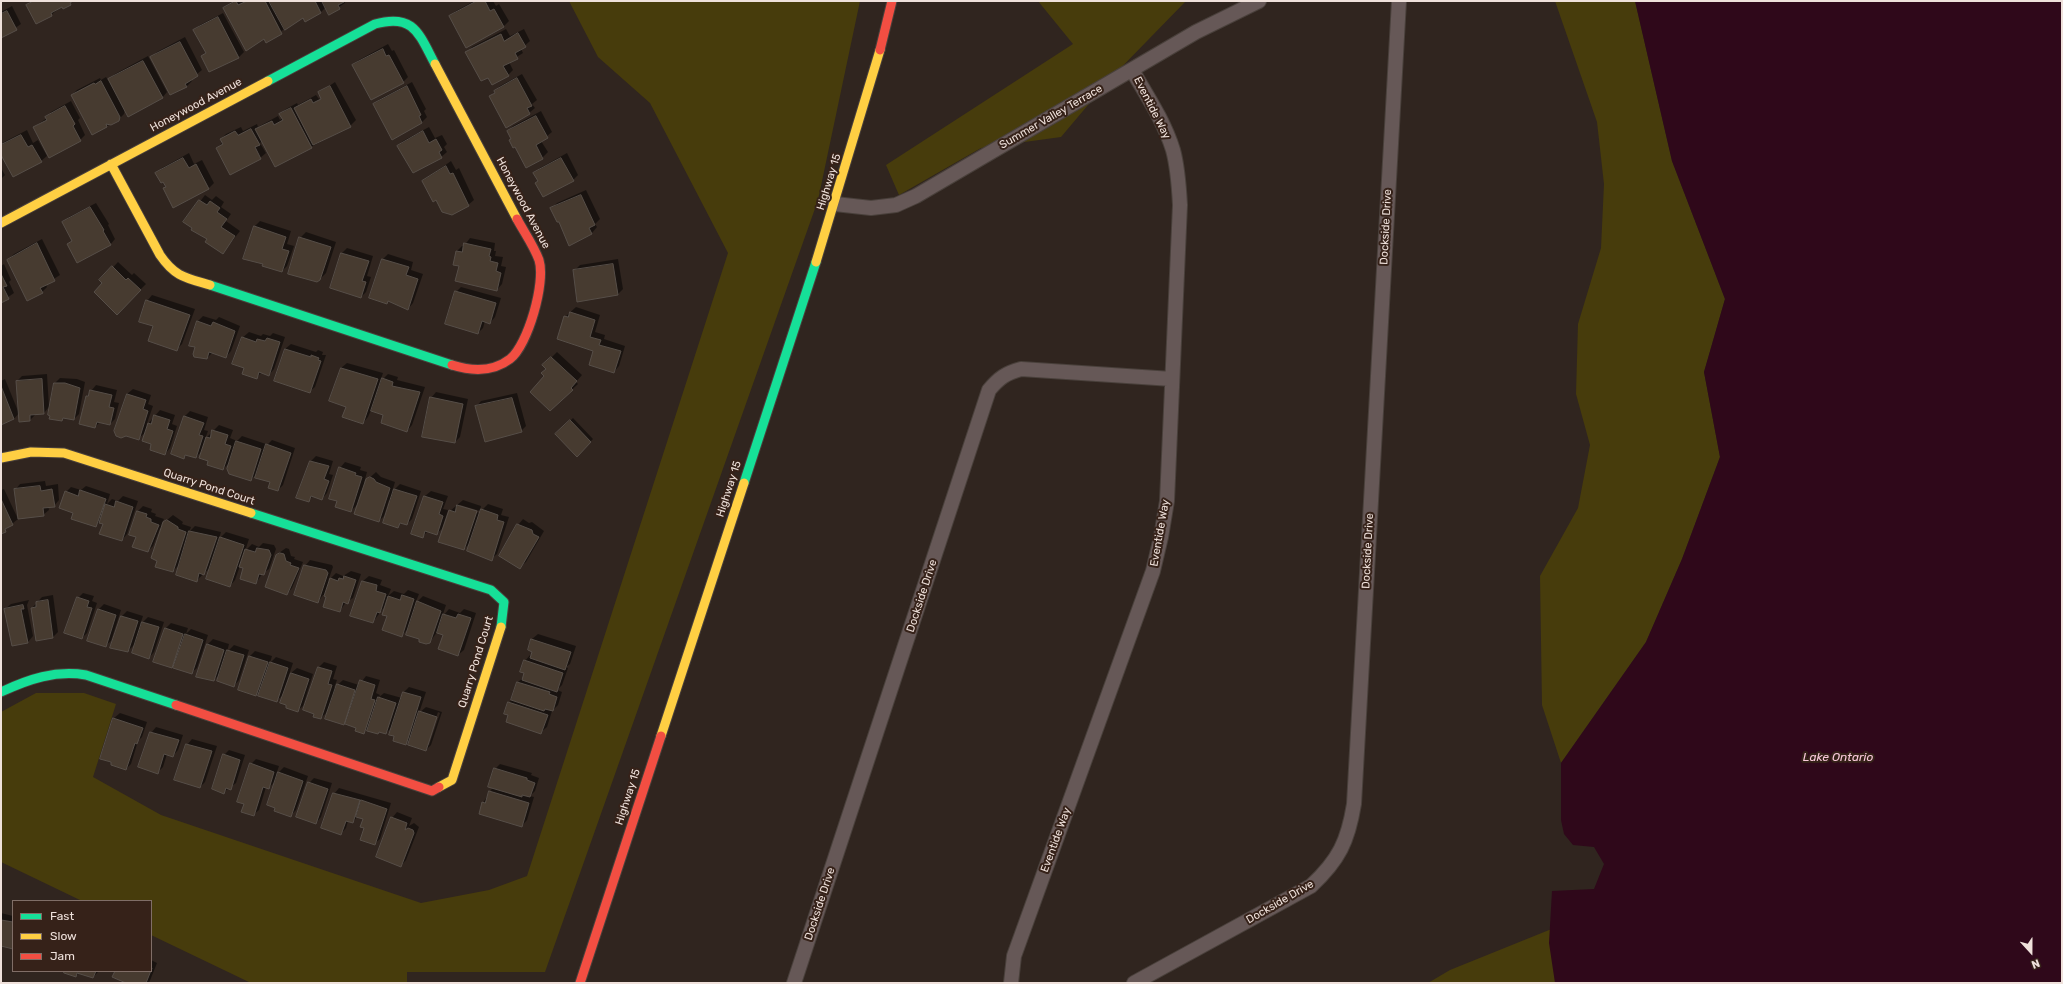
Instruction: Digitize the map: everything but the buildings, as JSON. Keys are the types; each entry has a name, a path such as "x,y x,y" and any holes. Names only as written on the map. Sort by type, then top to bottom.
{"street":[{"name":"Highway 15","path":"580,983 835,204 886,30 892,1"},
{"name":"Summer Valley Terrace","path":"835,204 871,208 896,205 916,196 1196,32 1259,1"},
{"name":"Dockside Drive","path":"1134,983 1311,886 1328,870 1342,851 1350,829 1355,796 1399,1"},
{"name":"Honeywood Avenue","path":"1,223 111,164 375,24 392,19 410,24 421,37 539,260 541,286 522,343 512,357 496,367 482,370 467,370 181,276 169,268 160,255 111,164"},
{"name":"Eventide Way","path":"1011,983 1014,956 1153,571 1167,501 1180,205 1178,178 1173,150 1163,125 1132,70"},
{"name":"Dockside Drive","path":"794,983 990,390 998,380 1008,372 1021,369 1172,379"},
{"name":"Quarry Pond Court","path":"1,458 31,452 64,452 491,590 504,602 502,623 452,780 432,791 86,675 69,671 44,676 18,684 1,692"}],"shaded area":[{"path":"569,1 860,1 818,200 545,972 407,972 407,983 251,983 152,935 152,900 80,900 1,862 1,712 36,693 84,693 116,704 93,777 161,815 421,903 489,890 527,876 728,253 650,103 598,57"},
{"path":"1038,1 1186,1 1110,79 1061,137 981,148 899,195 886,165 1073,44"},
{"path":"1555,1 1635,1 1672,161 1725,299 1704,372 1720,457 1682,559 1646,642 1561,763 1542,705 1540,576 1578,508 1590,445 1576,394 1578,324 1601,248 1604,184 1597,122"},
{"path":"1559,926 1565,983 1428,983 1450,970"}],"water":[{"name":"Lake Ontario","path":"1635,1 2062,1 2062,983 1555,983 1549,943 1552,891 1594,889 1604,864 1594,847 1573,845 1564,834 1561,820 1561,763 1646,642 1682,559 1720,457 1704,372 1725,299 1672,161"}],"traffic: fast":[{"path":"268,81 375,24 388,21 399,21 414,29 419,35 435,64"},
{"path":"744,483 816,262"},
{"path":"210,285 452,365"},
{"path":"251,513 491,590 504,602 501,627"},
{"path":"1,692 22,683 42,677 75,674 86,675 176,705"}],"traffic: slow":[{"path":"816,262 880,50"},
{"path":"435,64 517,219"},
{"path":"1,223 268,81"},
{"path":"111,164 165,262 182,276 210,285"},
{"path":"1,458 31,452 64,453 251,513"},
{"path":"661,736 744,483"},
{"path":"439,787 452,780 501,627"}],"traffic: jam":[{"path":"880,50 892,1"},
{"path":"452,365 474,369 496,366 510,359 517,352 523,341 538,297 541,270 539,260 532,244 517,219"},
{"path":"176,705 432,791 439,787"},
{"path":"580,983 661,736"}]}
